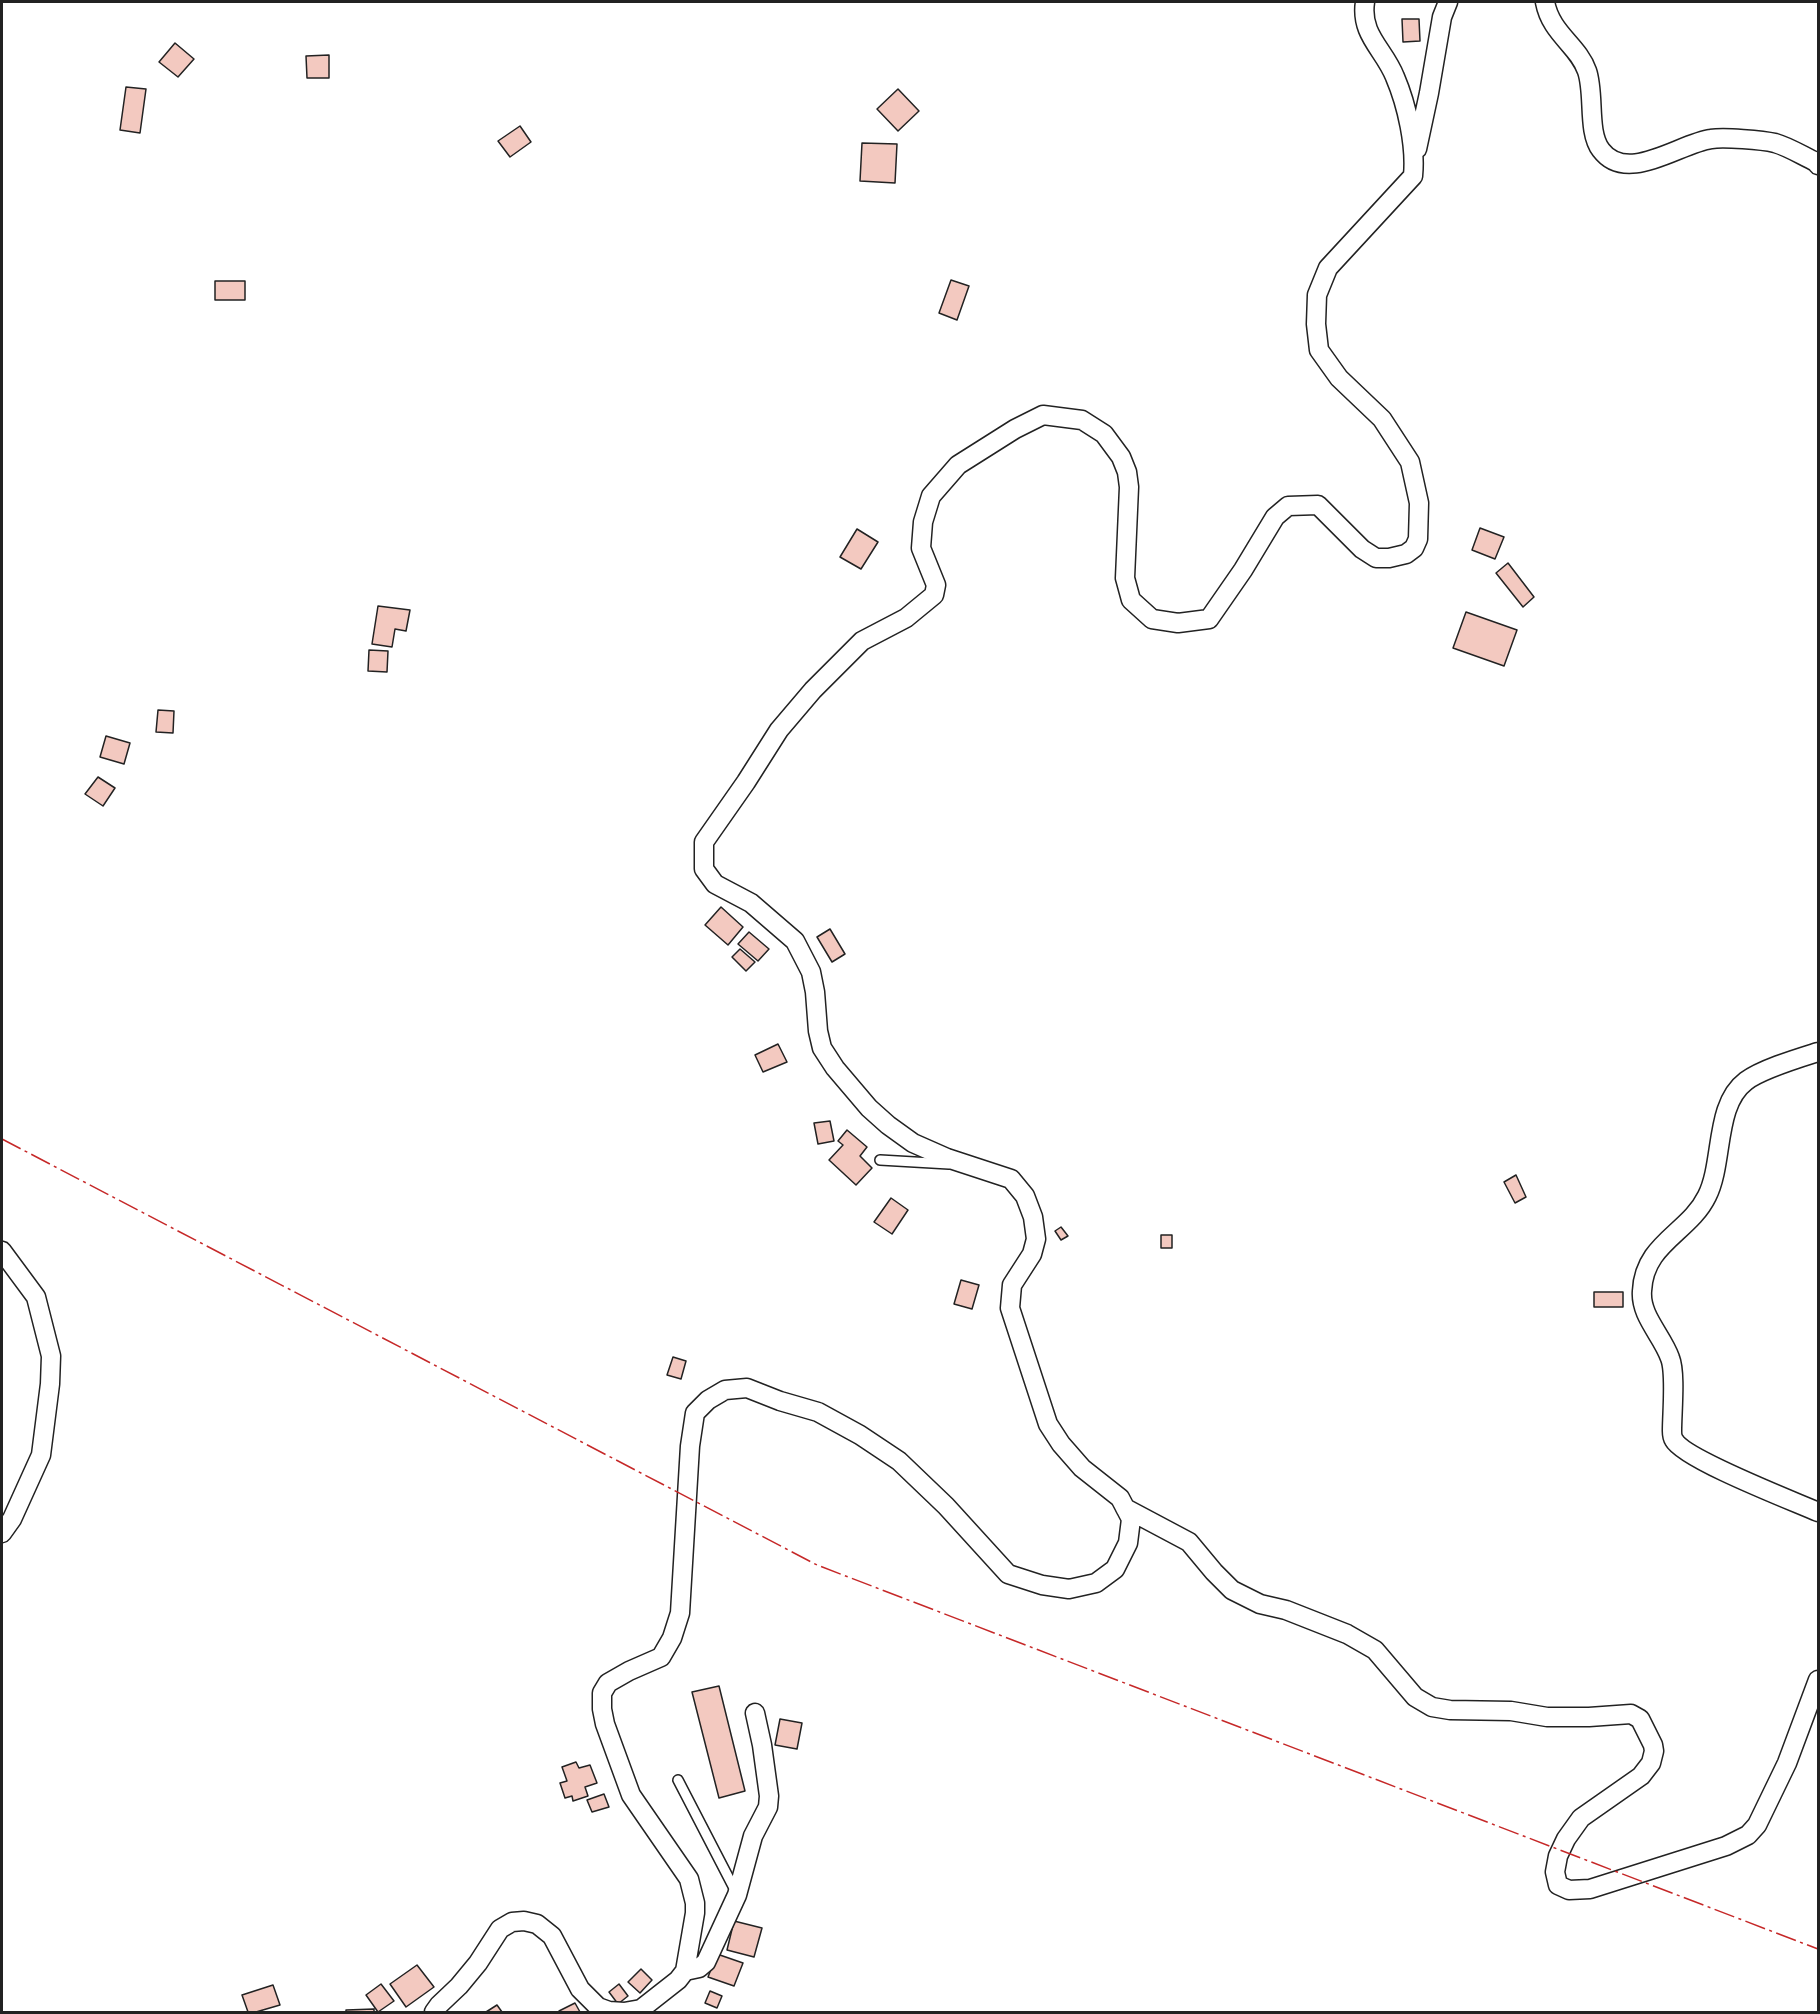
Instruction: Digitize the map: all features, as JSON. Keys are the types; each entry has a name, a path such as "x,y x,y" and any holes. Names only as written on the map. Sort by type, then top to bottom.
{"street":[{"path":"1365,2 1366,29 1395,76 1412,136 1415,158"},
{"path":"435,2013 439,2005 478,1963 500,1929 512,1922 524,1921 537,1924 552,1936 580,1989 598,2007 609,2011 624,2012 641,2009 678,1980 685,1971 695,1913 689,1879 632,1795 605,1724 602,1693 608,1683 661,1657 672,1638 680,1613 690,1446 695,1413 708,1400 725,1390 747,1388 818,1412 860,1435 899,1461 946,1506 1008,1574 1042,1585 1069,1589 1096,1583 1115,1569 1128,1543 1131,1519 1120,1498 1082,1468 1061,1444 1048,1424 1010,1308 1012,1285 1032,1254 1036,1239 1033,1217 1025,1196 1011,1179 947,1158 913,1143 888,1125 869,1107 835,1068 822,1048 811,972 795,941 751,903 715,884 704,868 704,842 779,730 813,690 862,641 906,618 934,595 936,585 921,548 923,522 931,496 958,465 1015,429 1043,415 1082,420 1104,434 1120,456 1127,472 1129,487 1125,578 1131,600 1152,619 1178,623 1209,619 1243,570 1275,517 1288,506 1318,505 1362,549 1376,558 1406,554 1414,548 1418,539 1419,503 1410,462 1382,419 1339,378 1319,350 1316,324 1317,295 1328,268 1413,176 1442,17 1448,2"},
{"path":"1545,2 1547,12 1558,32 1586,68 1592,88 1593,137 1601,152 1613,160 1645,163 1682,147 1711,139 1775,143 1818,165"},
{"path":"1818,1052 1786,1062 1746,1081 1732,1097 1725,1115 1707,1196 1694,1215 1669,1236 1652,1256 1641,1290 1646,1315 1671,1360 1674,1440 1683,1449 1738,1478 1818,1512"},
{"path":"2,1251 36,1297 51,1356 50,1384 41,1455 12,1519 2,1533"},
{"path":"1125,1508 1190,1542 1232,1590 1260,1604 1286,1610 1347,1634 1375,1650 1415,1697 1432,1707 1450,1710 1511,1711 1547,1717 1631,1714 1641,1719 1653,1745 1651,1763 1641,1776 1581,1818 1566,1839 1558,1856 1555,1872 1558,1885 1569,1890 1590,1889 1726,1846 1748,1835 1757,1825 1787,1763 1818,1680"},
{"path":"685,1971 699,1968 706,1962 737,1895 753,1836 768,1807 769,1796 762,1745 755,1713"}],"lane":[{"path":"880,1160 968,1164"},
{"path":"678,1780 737,1895"}],"building":[{"path":"1402,19 1419,19 1420,41 1403,42"},
{"path":"175,43 194,59 178,77 159,62"},
{"path":"329,55 329,78 307,78 306,56"},
{"path":"126,87 146,89 140,133 120,130"},
{"path":"898,89 919,111 898,131 877,109"},
{"path":"520,126 531,142 510,157 498,141"},
{"path":"862,143 897,144 895,183 860,181"},
{"path":"951,280 969,286 957,320 939,313"},
{"path":"215,281 245,281 245,300 215,300"},
{"path":"1480,528 1504,537 1495,559 1472,550"},
{"path":"857,529 878,542 861,569 840,557"},
{"path":"1508,563 1534,597 1523,607 1496,573"},
{"path":"378,606 410,610 406,631 395,629 392,647 372,644"},
{"path":"1466,612 1517,630 1504,666 1453,648"},
{"path":"369,650 388,651 387,672 368,671"},
{"path":"158,710 174,711 173,733 156,732"},
{"path":"106,736 130,743 124,764 100,757"},
{"path":"98,777 115,788 103,806 85,794"},
{"path":"721,907 743,927 728,945 705,925"},
{"path":"830,929 845,954 832,962 817,937"},
{"path":"749,932 769,949 758,961 738,944"},
{"path":"740,949 755,962 746,971 732,957"},
{"path":"778,1044 787,1062 763,1072 755,1055"},
{"path":"830,1121 834,1141 818,1144 814,1123"},
{"path":"847,1130 867,1147 860,1156 872,1168 856,1185 829,1160 843,1145 838,1141"},
{"path":"1516,1175 1526,1197 1515,1203 1504,1182"},
{"path":"891,1198 908,1210 892,1234 874,1222"},
{"path":"1061,1227 1068,1236 1061,1240 1055,1231"},
{"path":"1161,1235 1172,1235 1172,1248 1161,1248"},
{"path":"961,1280 979,1285 972,1309 954,1304"},
{"path":"1594,1292 1623,1292 1623,1307 1594,1307"},
{"path":"673,1357 686,1361 681,1379 667,1375"},
{"path":"719,1686 745,1791 719,1798 692,1692"},
{"path":"780,1719 802,1723 797,1749 775,1745"},
{"path":"576,1762 579,1768 590,1765 597,1783 585,1787 588,1796 573,1801 572,1796 565,1798 560,1783 567,1781 562,1767"},
{"path":"604,1794 609,1807 592,1812 587,1800"},
{"path":"734,1921 762,1928 754,1957 727,1950"},
{"path":"717,1954 743,1963 734,1986 708,1977"},
{"path":"417,1965 434,1987 406,2007 390,1984"},
{"path":"641,1969 652,1980 640,1993 628,1982"},
{"path":"381,1984 394,2001 378,2012 366,1995"},
{"path":"619,1984 628,1996 618,2004 609,1992"},
{"path":"273,1985 280,2005 248,2012 242,1995"},
{"path":"710,1991 722,1996 717,2008 705,2003"},
{"path":"575,2003 580,2012 559,2011"},
{"path":"497,2005 502,2012 486,2012"},
{"path":"374,2009 374,2012 346,2012 346,2010"}],"power":[{"path":"2,1139 817,1565 1818,1949"}]}
